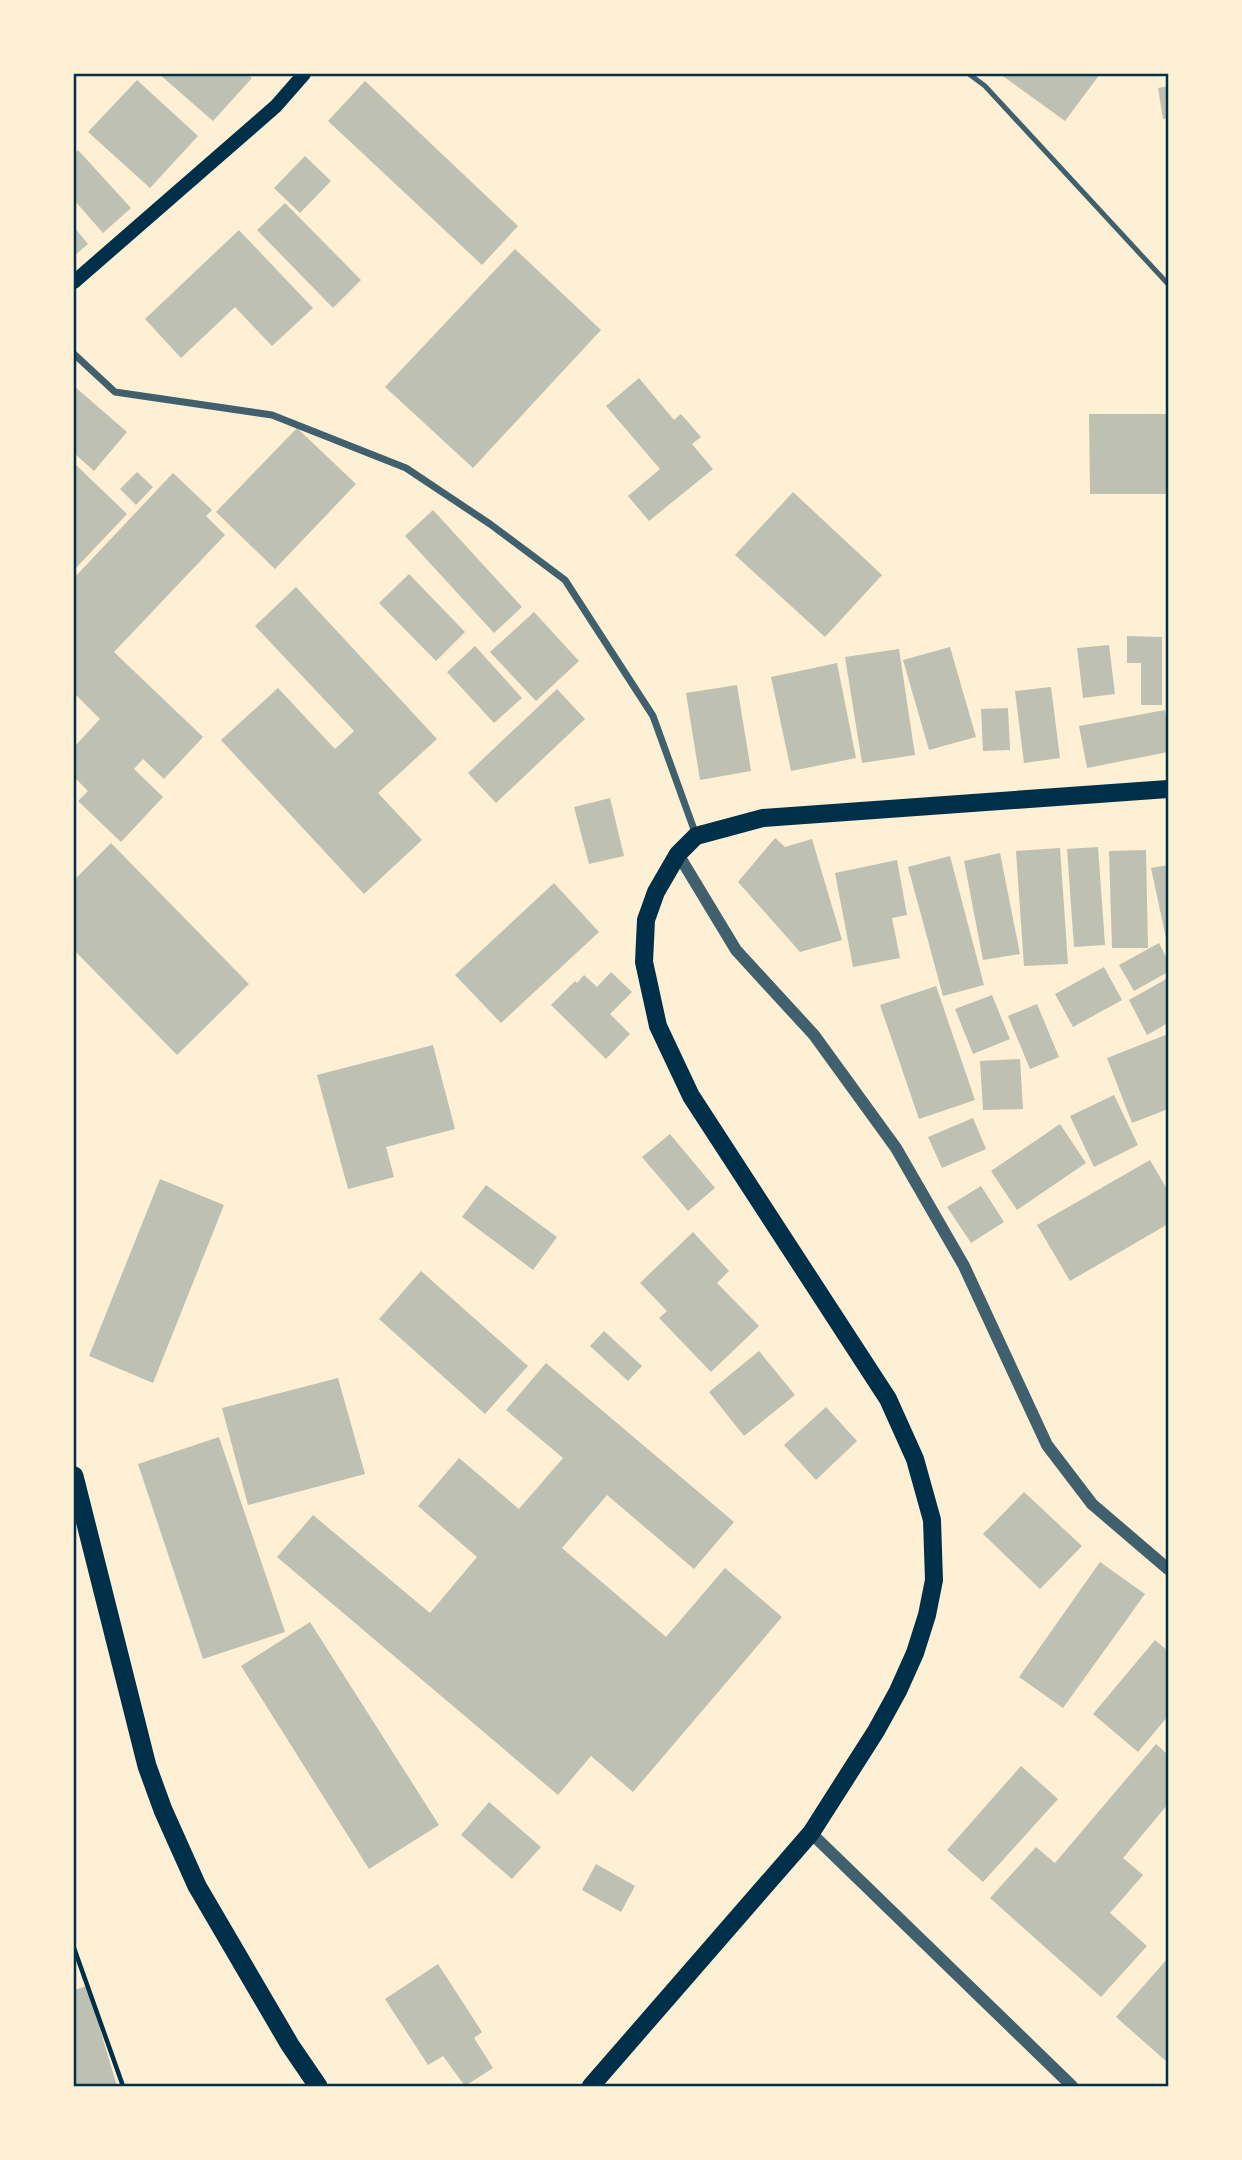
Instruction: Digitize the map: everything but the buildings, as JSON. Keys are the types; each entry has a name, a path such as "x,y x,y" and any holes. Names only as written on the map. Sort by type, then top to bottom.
{"highway":[{"path":"74,1476 147,1766 163,1810 197,1886 290,2045 318,2087"}],"main road":[{"path":"74,282 276,106 304,74"},
{"path":"591,2087 811,1833 876,1731 915,1653 934,1580 932,1520 915,1459 888,1399 691,1096 658,1026 644,962 646,920 656,892 678,854 696,836 763,818 1168,789"}],"street":[{"path":"74,354 115,391 272,415 406,468 490,524 565,580 653,716 696,836"},
{"path":"678,854 736,950 814,1035 897,1148 964,1266 1047,1445 1092,1504 1168,1569"},
{"path":"811,1833 1072,2087"}],"lane":[{"path":"969,74 985,86 1168,284"}],"path":[{"path":"74,1948 123,2087"}]}
